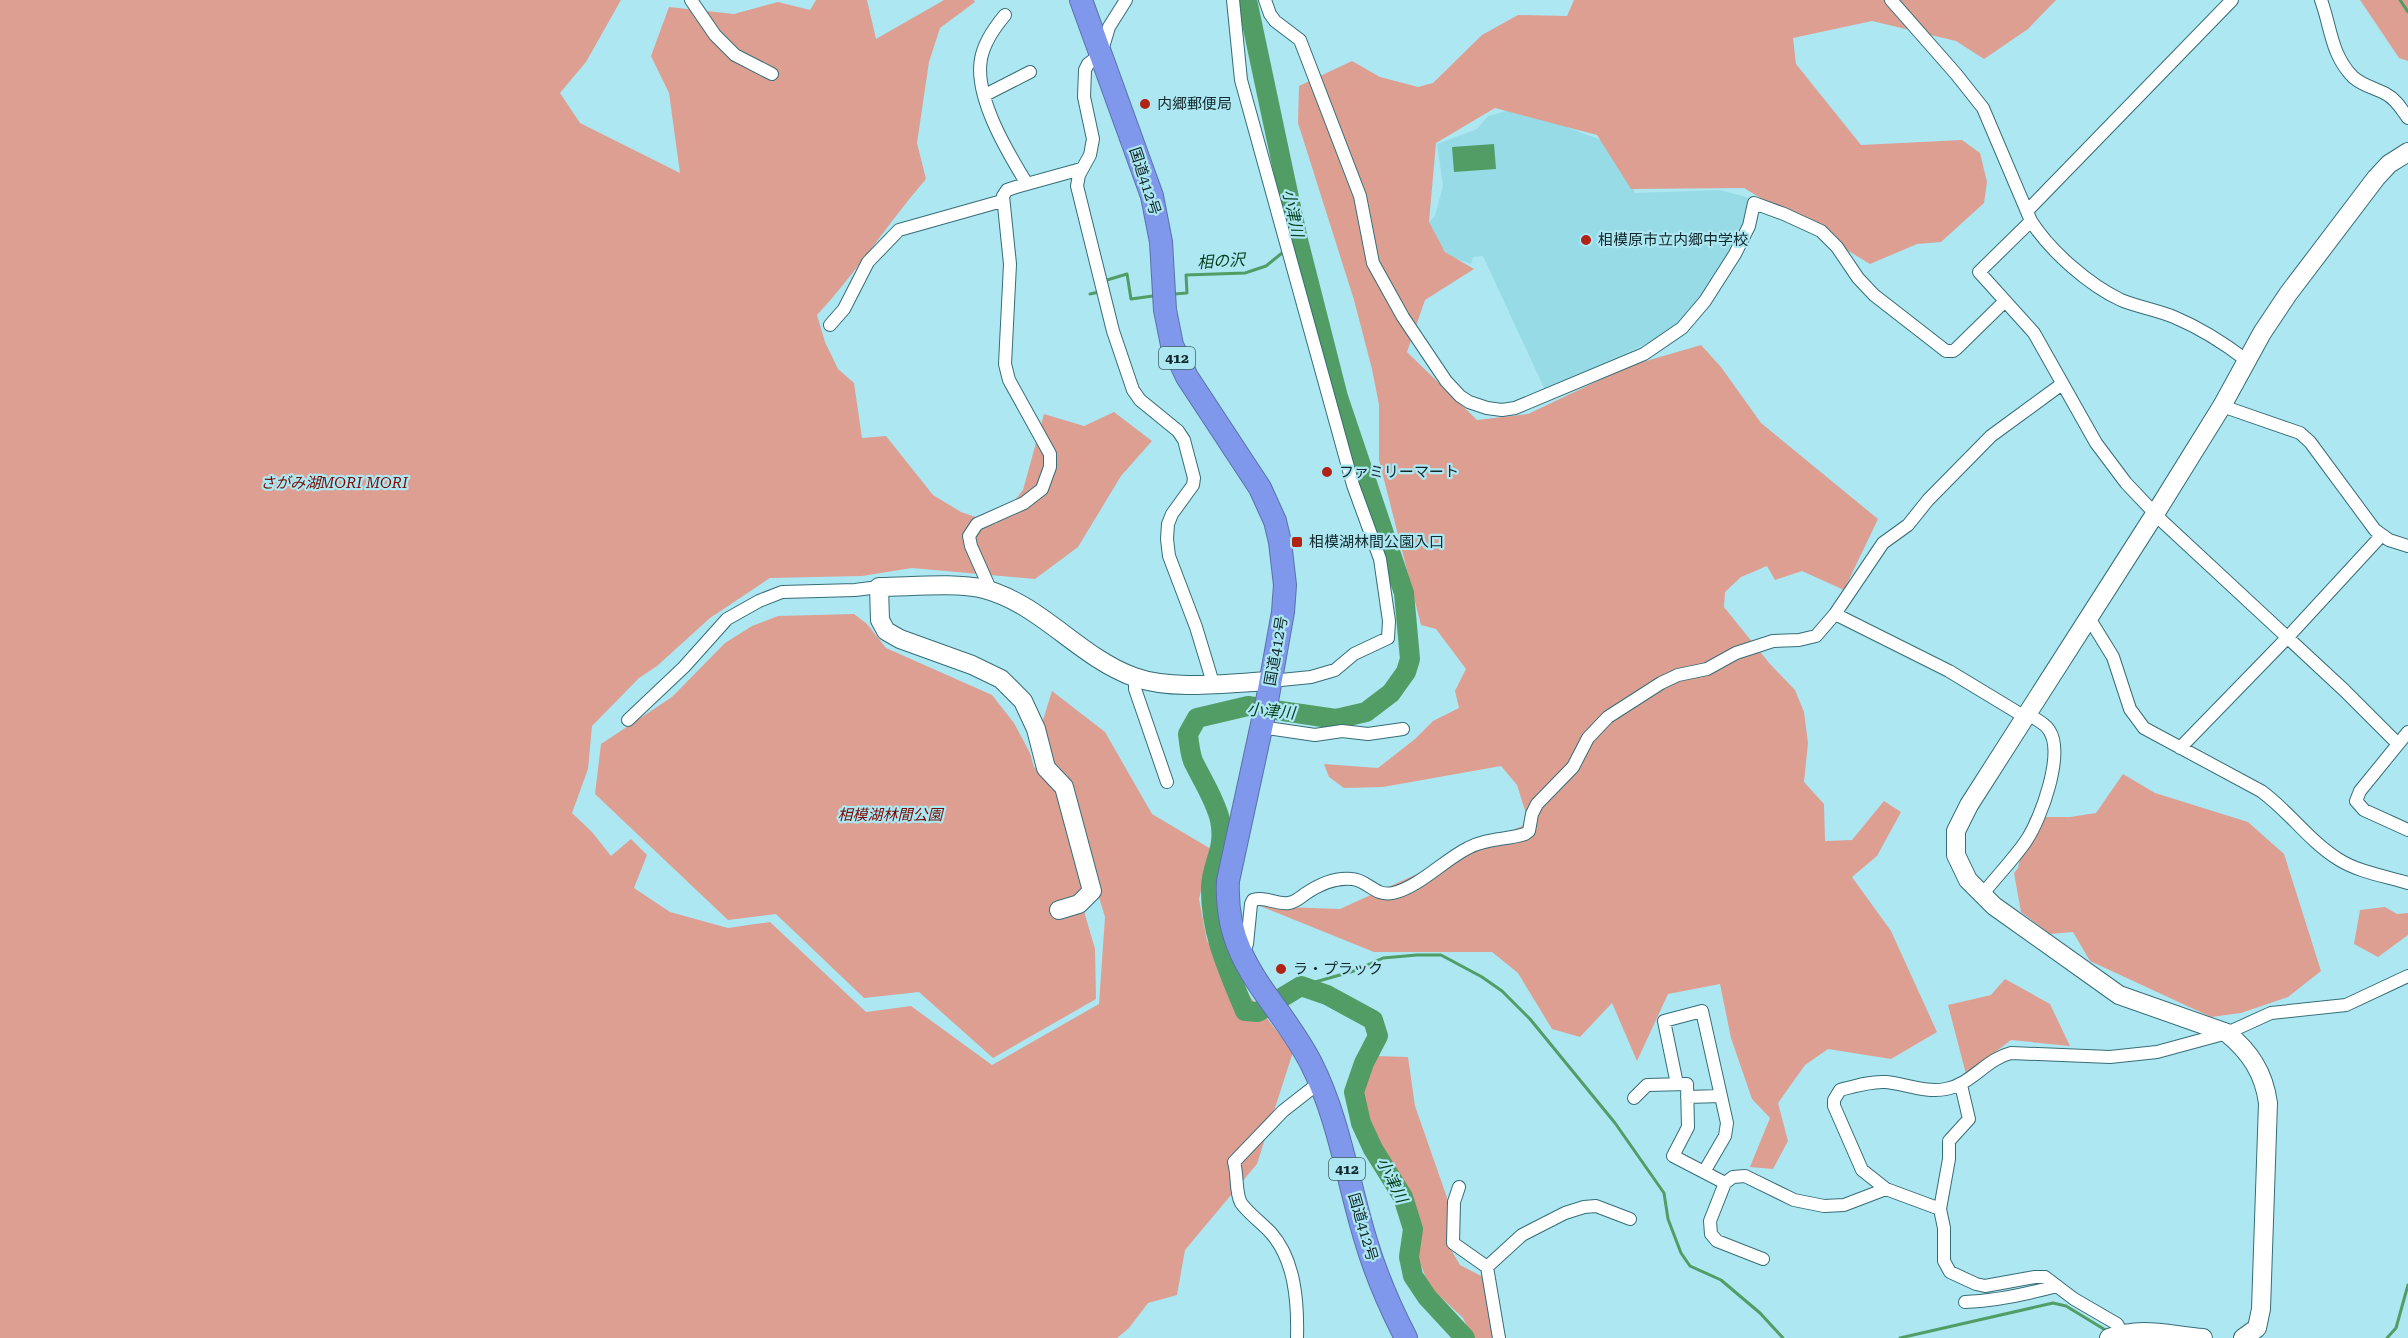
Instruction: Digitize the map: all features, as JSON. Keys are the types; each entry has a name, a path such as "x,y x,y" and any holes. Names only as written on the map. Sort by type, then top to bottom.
{"highway":[{"name":"国道412号","path":"1082,0 1156,211 1161,242 1164,300 1172,345 1187,376 1260,488 1275,521 1283,562 1285,585 1283,612 1228,881 1227,902 1231,925 1240,955 1301,1045 1320,1082 1366,1242 1379,1280 1406,1338"}],"street":[{"path":"691,0 715,35 735,55 772,74"},
{"path":"1126,0 1109,27 1101,54 1088,64 1083,79 1084,97 1093,139 1090,155 1081,170 1077,186 1113,331 1133,390 1140,400 1178,431 1184,440 1194,478 1193,485 1172,514 1168,524 1169,556 1196,627 1213,683"},
{"path":"1233,0 1241,80 1353,485 1380,560 1389,621 1388,638 1354,654 1335,670 1311,677 1265,707"},
{"path":"1265,0 1275,21 1300,40 1360,196 1373,263 1381,280 1446,381 1460,396 1477,406 1494,410 1515,408 1636,358 1669,339 1689,322 1705,301 1743,239 1749,226 1754,203 1821,231 1837,247 1858,278 1874,295 1946,351 1956,349 2005,301"},
{"path":"1891,0 1983,108 2029,216 2041,236 2052,248 2102,289 2121,300 2173,316 2210,335 2246,360"},
{"path":"2232,0 1979,272 2034,333 2096,443 2126,483 2155,514 2397,743"},
{"path":"2321,0 2332,40 2341,61 2362,83 2396,101 2408,118"},
{"path":"1005,15 986,43 980,61 981,82 1001,142 1027,184"},
{"path":"985,95 1030,72"},
{"path":"2251,1336 2260,1322 2261,1309 2268,1103 2266,1087 2252,1059 2241,1044 2227,1033 2119,995 2013,922 1982,895 1960,867 1956,855 1956,831 1969,805 2222,406 2246,360 2288,294 2382,170 2408,152"},
{"path":"990,591 969,537 977,524 1024,503 1042,489 1050,466 1050,454 1009,380 1005,364 1010,264 1002,201 1007,190 1081,170"},
{"path":"830,325 844,309 868,262 899,230 1002,201"},
{"path":"1240,955 1247,944 1253,900 1265,899 1292,903 1317,887 1344,879 1358,880 1379,893 1394,893 1408,887 1449,858 1472,846 1525,834 1529,831 1532,814 1538,804 1573,767 1588,738 1608,717 1625,704 1678,675 1707,669 1736,653 1773,641 1799,640 1815,636 1835,614 1883,543 1908,525 1928,500 1991,436 2062,384"},
{"path":"2222,406 2279,425 2305,437 2381,536 2408,546"},
{"path":"2180,748 2287,638 2381,536"},
{"path":"628,720 684,667 727,619 759,601 782,592 855,590 879,586 960,587 990,591 1012,600 1110,666 1135,677 1172,683 1213,683 1265,707 1315,735 1342,731 1368,734 1403,729"},
{"path":"879,586 880,620 886,631 900,639 972,665 1001,679 1023,701 1036,729 1046,768 1064,787 1092,891 1080,904 1059,910"},
{"path":"1835,614 1935,664 2026,715 2047,727 2052,736 2055,752 2050,780 2034,827 2026,841 1982,895"},
{"path":"2089,618 2113,657 2125,698 2145,728 2261,791 2338,859 2408,884"},
{"path":"1135,677 1135,689 1167,782"},
{"path":"2408,732 2360,791 2356,801 2364,810 2408,830"},
{"path":"1940,1209 1886,1189 1860,1167 1834,1106 1836,1094 1840,1090 1876,1082 1933,1090 1949,1089 1961,1084 1996,1059 2011,1053 2128,1056 2187,1046 2227,1033 2271,1013 2346,1005 2408,976"},
{"path":"1677,1084 1664,1021 1702,1011 1727,1123 1725,1136 1704,1172"},
{"path":"1297,1338 1298,1322 1288,1260 1283,1248 1270,1232 1241,1203 1237,1191 1238,1175 1234,1162 1283,1111 1320,1082"},
{"path":"1634,1098 1647,1085 1687,1084 1688,1127 1673,1156 1725,1183"},
{"path":"1961,1084 1969,1119 1949,1141 1949,1159 1940,1209 1944,1228 1944,1261 1950,1272 1980,1286 2042,1276 2117,1324 2115,1336 2146,1330 2203,1338"},
{"path":"1687,1097 1721,1096"},
{"path":"1763,1259 1717,1241 1711,1234 1710,1221 1725,1183 1733,1177 1745,1176 1794,1200 1824,1206 1844,1205 1886,1189"},
{"path":"1459,1187 1455,1202 1453,1243 1487,1267 1499,1338"},
{"path":"1487,1267 1522,1235 1565,1213 1596,1206 1630,1219"},
{"path":"1965,1302 1981,1302 2057,1286"}],"shaded area":[{"name":"相模原市立内郷中学校","path":"1517,108 1601,140 1619,158 1635,193 1720,190 1753,199 1744,224 1700,305 1659,338 1545,390 1483,256 1473,257 1471,264 1448,255 1426,225 1435,216 1443,186 1437,144 1477,129 1488,116"},
{"path":"1494,144 1496,169 1454,172 1452,147"}],"green space":[{"name":"さがみ湖MORI MORI","path":"0,0 621,0 586,62 560,93 580,123 680,173 669,93 651,56 669,7 734,14 778,2 810,10 816,0 867,0 876,39 944,0 974,0 975,2 940,28 929,62 917,143 926,179 846,282 817,315 825,342 838,369 854,383 862,438 886,436 933,495 961,512 996,524 1023,490 1044,414 1084,426 1114,412 1152,441 1121,476 1078,547 1035,579 912,568 862,576 770,578 710,618 657,666 639,678 592,726 588,769 572,813 592,832 611,856 631,839 647,855 634,888 670,912 728,928 770,922 866,1012 911,1006 992,1065 1099,1004 1105,917 1065,785 1049,770 1043,720 1052,691 1105,732 1152,814 1211,849 1199,899 1207,941 1293,1052 1257,1164 1185,1250 1177,1295 1148,1303 1129,1328 1117,1338 0,1338"},
{"path":"1574,0 2056,0 2028,29 1984,59 1956,41 1872,21 1793,38 1796,64 1861,145 1962,140 1980,153 1987,182 1984,203 1941,242 1917,244 1870,264 1744,188 1631,189 1597,135 1495,108 1436,143 1429,222 1445,252 1474,269 1425,300 1407,352 1477,420 1528,414 1629,366 1701,345 1721,367 1761,423 1878,519 1844,590 1802,571 1775,580 1767,566 1741,577 1725,592 1724,607 1770,664 1795,690 1804,712 1808,743 1804,782 1824,804 1825,841 1852,840 1884,801 1901,812 1877,856 1852,877 1891,931 1937,1032 1891,1059 1828,1049 1805,1065 1778,1103 1788,1141 1773,1169 1750,1167 1770,1118 1752,1099 1731,1038 1720,984 1668,994 1637,1061 1612,1003 1580,1037 1552,1029 1518,973 1492,952 1374,952 1260,906 1340,909 1529,823 1517,785 1501,766 1383,787 1344,788 1329,777 1324,764 1378,768 1415,739 1433,721 1459,708 1455,691 1466,669 1436,629 1421,625 1379,460 1379,405 1372,369 1354,300 1298,123 1299,86 1352,61 1380,77 1418,87 1433,83 1482,35 1518,15 1567,16"},
{"path":"2360,0 2408,0 2408,61 2399,58"},
{"name":"相模湖林間公園","path":"854,614 867,624 886,648 992,695 1014,723 1030,753 1034,767 1061,788 1086,883 1080,897 1095,949 1096,999 993,1058 919,992 864,998 776,914 728,920 595,794 601,744 672,697 725,643 752,626 778,616"},
{"path":"2123,774 2155,793 2248,822 2284,854 2321,971 2288,997 2241,1013 2211,1017 2090,961 2073,932 2050,934 2021,912 2014,873 2018,868 2030,817 2070,817 2096,813"},
{"path":"2385,907 2397,914 2408,913 2408,935 2378,957 2354,944 2360,910"},
{"path":"2005,979 2050,1004 2070,1046 2011,1040 1966,1074 1948,1005 1991,995"},
{"path":"1376,1056 1408,1057 1415,1106 1451,1209 1447,1243 1460,1265 1487,1279 1496,1338 1473,1338 1463,1318 1429,1286 1419,1260 1415,1212 1395,1170 1368,1129 1359,1091"}],"waterway":[{"name":"小津川","path":"1247,0 1298,240 1338,397 1404,593 1410,659 1406,672 1391,693 1366,712 1336,719 1248,706 1197,718 1188,734 1190,751 1215,805 1221,830 1220,848 1212,878 1211,904 1221,951 1245,1011 1258,1012 1301,986 1327,995 1373,1020 1378,1036 1364,1063 1354,1092 1361,1123 1373,1149 1403,1197 1413,1229 1409,1257 1413,1276 1427,1297 1465,1338"},
{"path":"2400,0 2408,12"},
{"name":"相の沢","path":"1295,243 1298,240"},
{"name":"相の沢","path":"1174,294 1187,293 1186,275 1245,273 1266,266 1282,253"},
{"name":"相の沢","path":"1107,280 1127,274 1131,299 1153,296"},
{"name":"相の沢","path":"1090,294 1099,292"},
{"path":"1301,986 1354,971 1383,958 1441,955 1482,977 1502,991 1530,1019 1615,1123 1664,1193 1668,1219 1681,1253 1690,1266 1721,1280 1760,1313 1783,1338"},
{"path":"2387,1338 2396,1328 2408,1285"},
{"path":"1900,1338 2053,1303 2066,1306 2107,1331"}],"place":[{"name":"内郷郵便局","path":"1145,104"},
{"name":"相模原市立内郷中学校","path":"1586,240"},
{"name":"ファミリーマート","path":"1327,472"},
{"name":"相模湖林間公園入口","path":"1297,542"},
{"name":"ラ・プラック","path":"1281,969"}]}
